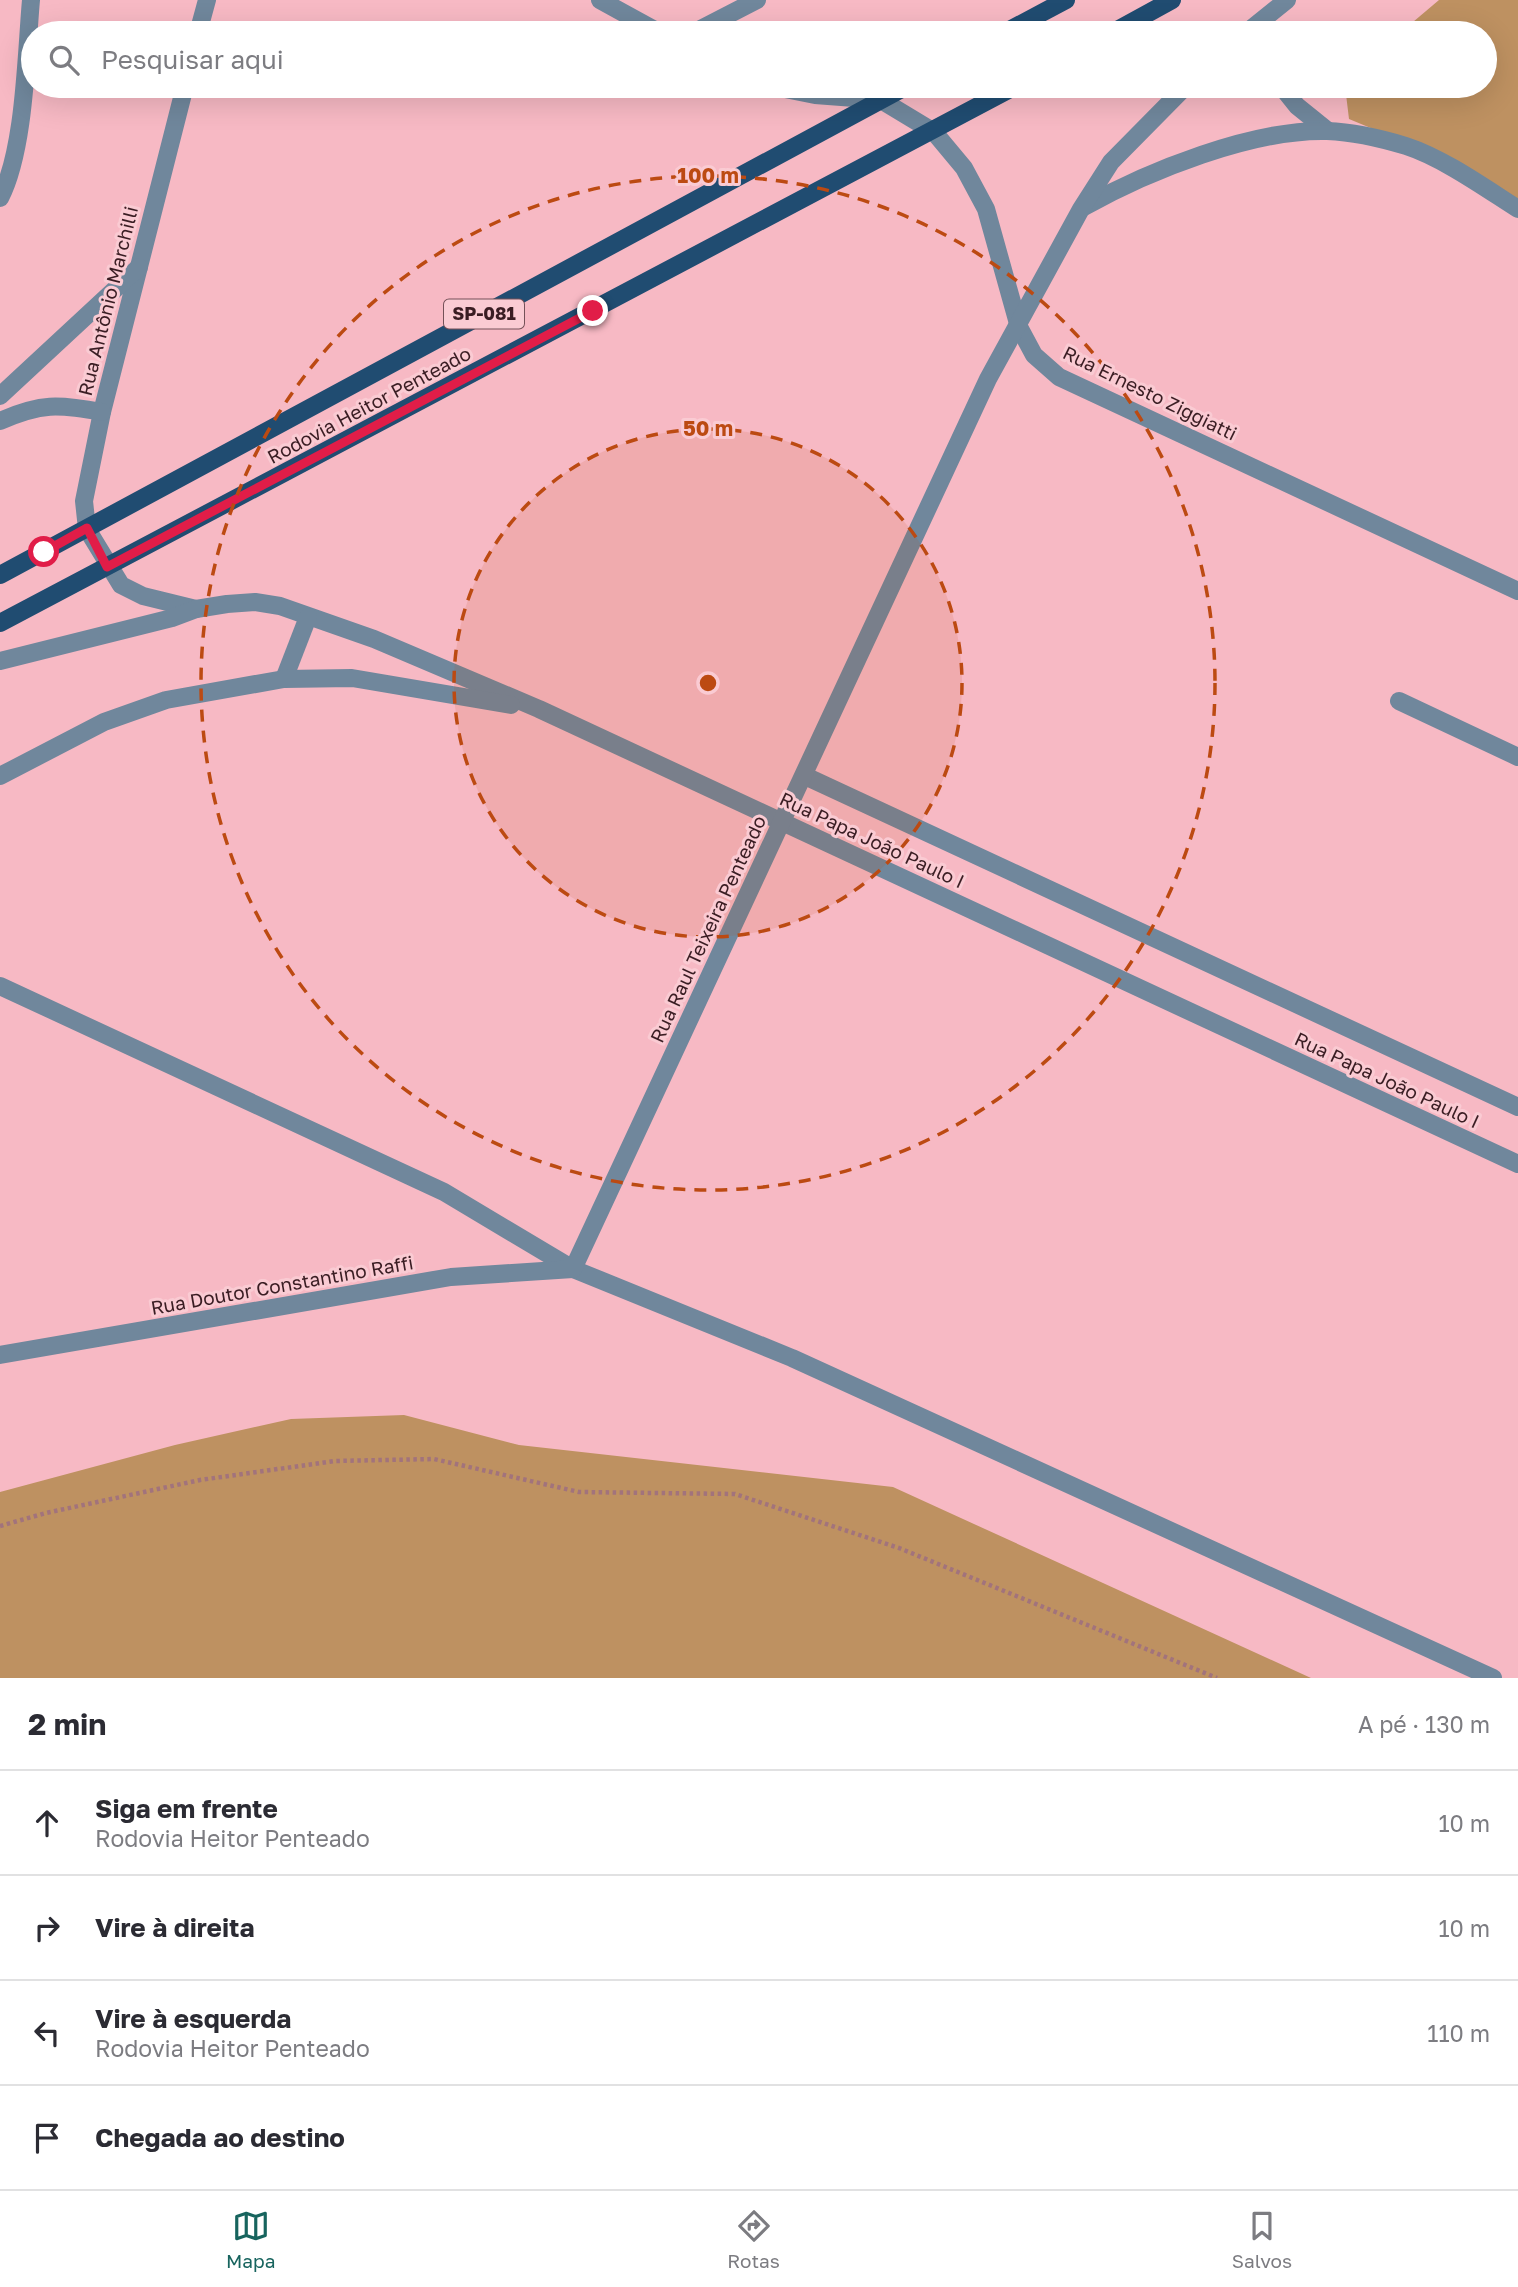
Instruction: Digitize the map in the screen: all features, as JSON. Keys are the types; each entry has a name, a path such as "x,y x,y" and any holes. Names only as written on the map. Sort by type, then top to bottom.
{"main road":[{"path":"1027,21 1066,0"},
{"path":"1134,21 1172,0"},
{"name":"Rodovia Heitor Penteado","path":"0,575 885,98"},
{"name":"Rodovia Heitor Penteado","path":"0,623 995,98"}],"street":[{"path":"29,21 31,0"},
{"path":"201,21 206,0"},
{"path":"600,0 638,21"},
{"path":"716,21 757,0"},
{"path":"1263,21 1287,0"},
{"path":"0,198 7,184 21,97"},
{"name":"Rua Antônio Marchilli","path":"87,528 84,500 102,412 182,98"},
{"name":"Rua Ernesto Ziggiatti","path":"855,98 881,100 934,132 959,161 986,209 1019,327 1034,355 1059,377 1518,591"},
{"name":"Rua Raul Teixeira Penteado","path":"573,1269 988,379 1019,327 1081,209 1111,162 1174,98"},
{"path":"1291,98 1328,131"},
{"path":"1081,209 1111,192 1200,155 1283,134 1328,131 1407,146 1468,178 1518,209"},
{"path":"0,396 139,267"},
{"path":"0,421 32,407 68,406 102,412"},
{"name":"Rua Papa João Paulo I","path":"87,528 107,567 121,585 143,596 196,609"},
{"name":"Rua Papa João Paulo I","path":"0,660 172,618 196,609 255,602 280,606 374,639 538,709 1518,1164"},
{"path":"284,679 308,617"},
{"path":"0,776 104,722 166,700 284,679 352,678 538,709"},
{"path":"1399,701 1518,757"},
{"name":"Rua Papa João Paulo I","path":"805,776 1518,1107"},
{"path":"0,986 444,1192 573,1269 792,1358 1493,1678"},
{"name":"Rua Doutor Constantino Raffi","path":"0,1355 451,1277 573,1269"}],"path":[{"path":"0,1526 46,1513 200,1480 335,1461 434,1460 579,1492 735,1494 899,1548 1217,1678"}],"shaded area":[{"path":"1439,0 1518,0 1518,200 1431,153 1349,119 1346,98 1497,98 1497,21 1414,21"},
{"path":"404,1415 519,1445 893,1487 1311,1678 0,1678 0,1492 175,1445 291,1419"}],"route":[{"path":"44,552 87,528 107,567 593,311"}]}
